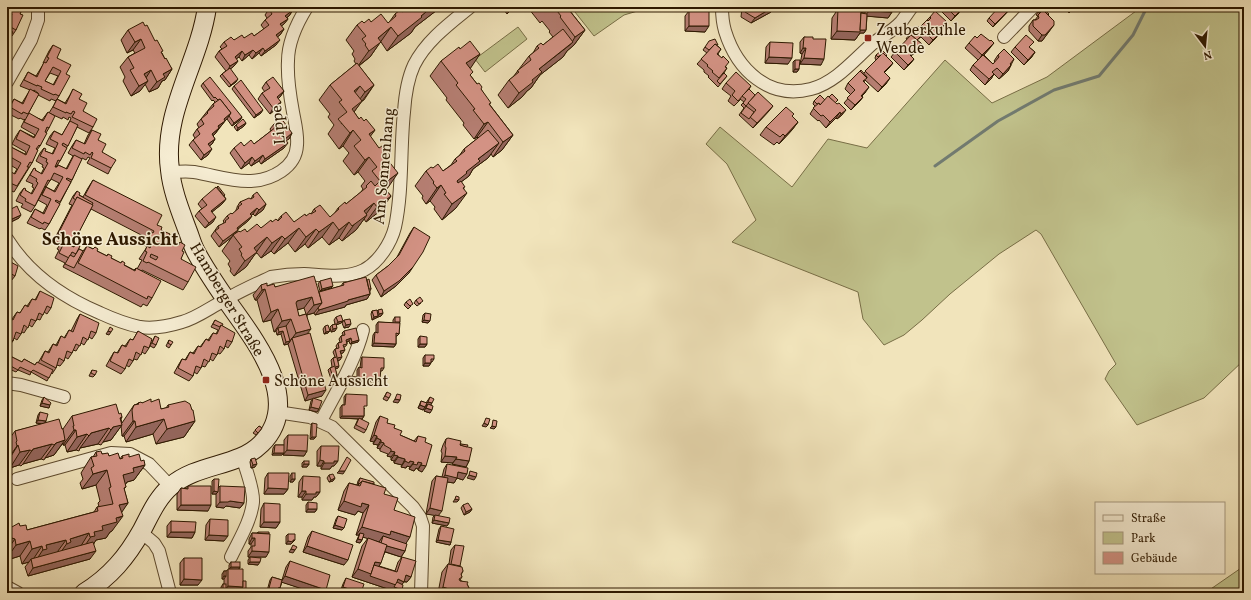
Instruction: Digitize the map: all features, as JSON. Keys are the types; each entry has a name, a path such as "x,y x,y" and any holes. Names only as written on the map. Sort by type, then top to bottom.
{"street":[{"path":"7,82 31,40 38,20 38,7"},
{"name":"Hamberger Straße","path":"84,593 114,571 141,532 160,497 170,486 195,471 242,457 252,452 263,443 272,428 278,412 277,395 272,375 255,340 226,299 195,250 177,201 170,172 169,149 173,117 198,45 207,7"},
{"name":"Lippe","path":"170,172 194,172 232,180 266,180 277,175 292,161 298,147 288,84 288,60 295,29 307,7"},
{"name":"Am Sonnenhang","path":"7,238 15,251 29,268 66,297 117,321 141,327 161,327 183,322 271,277 297,274 332,276 348,275 364,270 376,261 388,244 395,228 405,101 408,80 412,70 430,41 470,7"},
{"path":"722,7 725,31 737,59 754,77 771,88 795,92 812,89 831,80 900,23 912,7"},
{"path":"1004,36 1032,7"},
{"path":"321,422 361,340 363,330"},
{"path":"7,383 64,397"},
{"path":"278,412 310,417 332,427 414,507 420,517 422,526 421,593"},
{"path":"18,479 109,452 130,454 149,464 170,486"},
{"path":"231,557 250,515 253,502 253,494 242,457"},
{"path":"141,532 154,543 159,551 170,593"},
{"path":"7,587 18,593"}],"green space":[{"path":"571,7 651,7 624,15 594,36"},
{"path":"1136,7 1244,7 1244,360 1204,398 1137,425 1105,379 1109,371 1116,364 1041,234 1036,230 999,254 950,294 904,335 884,345 863,319 858,292 732,242 756,220 727,164 706,144 720,127 792,187 828,139 867,148 945,60 992,103 1047,77 1136,11"},
{"path":"518,27 527,39 485,72 475,59"},
{"path":"1244,566 1244,593 1205,593"}],"building":[{"path":"8,7 23,7 20,14 23,15 16,30 7,25 12,14 7,11"},
{"path":"272,7 290,7 293,10 285,16 288,19 280,24 284,29 276,35 280,40 265,51 263,48 256,53 253,50 245,55 242,51 235,57 238,61 230,66 219,51 227,46 224,42 231,37 234,40 242,35 244,38 252,33 254,36 269,25 265,20 272,14 269,9"},
{"path":"408,7 432,7 398,36 391,27 378,38 381,42 369,51 362,39 366,36 357,25 362,21 364,23 369,19 371,22 381,14 388,23 400,10 402,12"},
{"path":"554,7 573,7 569,10 585,30 575,37"},
{"path":"692,7 704,7 704,9 692,11"},
{"path":"746,7 773,7 755,18 745,12"},
{"path":"869,7 892,7 892,12 869,11"},
{"path":"946,7 960,7 962,9 955,16"},
{"path":"999,7 1012,7 995,24 989,18"},
{"path":"1042,8 1049,14 1048,15 1043,10 1040,13 1038,12"},
{"path":"697,9 709,9 709,26 689,26 689,11 697,11"},
{"path":"838,9 861,11 860,32 837,31"},
{"path":"1043,10 1054,21 1054,25 1045,35 1042,35 1033,26 1033,20 1039,18 1038,15"},
{"path":"935,11 947,22 938,31 940,33 933,40 920,27 931,18 930,17"},
{"path":"861,13 867,14 866,30 860,30"},
{"path":"143,22 145,26 147,25 155,41 157,40 163,51 161,52 172,69 163,74 165,77 157,82 151,70 144,74 148,81 139,86 130,70 134,68 128,57 145,48 141,39 135,42 128,30"},
{"path":"918,26 918,30 923,34 917,40 911,35 909,37 908,36"},
{"path":"7,29 13,32 9,39 7,39 9,36 7,35"},
{"path":"563,29 573,42 539,69 542,72 532,80 533,82 519,93 509,80 519,72 517,71 531,60 529,56 539,48 537,46 541,43 543,45"},
{"path":"981,34 994,43 982,55 969,43 975,36 977,38"},
{"path":"911,35 922,44 910,55 914,59 908,65 895,52"},
{"path":"1026,35 1034,42 1029,47 1035,52 1028,60 1015,47"},
{"path":"804,37 826,39 824,59 804,58 806,48 803,48"},
{"path":"715,39 718,45 715,44 709,50 705,47 709,41"},
{"path":"470,41 480,54 466,63 473,72 470,75 477,84 479,83 482,87 481,89 491,103 489,104 513,135 503,142 488,122 484,124 473,110 475,109 456,85 458,83 441,61 459,47 460,49"},
{"path":"770,42 793,43 792,58 769,57"},
{"path":"715,44 721,49 717,54 722,58 723,56 729,62 725,67 727,68 719,78 701,59"},
{"path":"53,45 61,49 57,58 71,65 66,74 70,76 59,96 24,80 28,72 37,77 44,62 46,63 49,58 47,57","holes":["53,67 61,71 54,85 45,81"]},
{"path":"1004,49 1014,59 1003,74 997,68 992,72 994,74 989,79 973,65 983,55 993,64 999,57 998,55"},
{"path":"882,50 887,55 886,56 883,53 878,57 876,55"},
{"path":"883,53 893,63 884,72 890,78 882,87 865,71"},
{"path":"795,60 800,60 799,69 795,69"},
{"path":"357,63 374,85 365,92 360,86 354,91 362,101 352,109 359,119 361,117 364,121 366,119 375,130 369,134 379,148 382,146 390,157 387,159 398,173 382,185 391,196 377,207 374,203 364,211 367,215 352,226 349,222 339,230 333,222 319,232 316,229 306,237 299,228 285,239 282,236 272,243 267,237 254,248 257,252 245,261 239,249 242,247 233,235 239,231 240,232 245,229 247,232 257,224 261,228 271,220 272,222 276,219 278,221 286,212 294,222 305,214 306,216 316,211 314,209 320,205 330,217 345,202 346,204 367,187 366,186 371,181 375,186 380,181 372,171 377,167 369,157 365,160 354,146 361,140 353,130 350,133 338,119 347,112 339,102 342,100 330,85"},
{"path":"230,68 238,79 231,85 222,74"},
{"path":"860,71 867,78 863,81 869,87 861,96 863,97 855,105 847,98 855,90 848,83"},
{"path":"736,72 751,86 738,101 732,95 735,91 726,83"},
{"path":"724,73 727,76 720,84 717,81"},
{"path":"210,77 242,117 234,123 229,116 231,113 220,99 218,100 215,97 214,98 203,83"},
{"path":"273,77 284,91 277,97 281,102 273,108 262,93 270,88 266,82"},
{"path":"241,80 263,110 256,115 234,86"},
{"path":"30,89 39,94 28,114 23,112 22,114 10,107 14,99 23,104"},
{"path":"73,89 82,94 79,99 87,103 83,111 97,119 93,127 72,117 75,112 73,111 71,114 66,113 53,107 57,99 66,104"},
{"path":"749,89 755,95 746,106 743,103 746,99 742,96"},
{"path":"758,92 773,106 757,123 750,117 756,110 748,103"},
{"path":"832,94 838,100 835,103 829,97"},
{"path":"820,95 825,100 820,105 814,101"},
{"path":"828,96 837,104 839,103 846,110 841,114 840,112 830,122 813,108 819,103 820,105"},
{"path":"220,99 231,113 212,134 215,139 208,144 212,149 204,155 193,140 200,134 197,129 204,124 201,119 214,106 213,104"},
{"path":"746,106 754,112 749,119 741,113"},
{"path":"786,107 794,114 792,116 798,122 785,136 783,134 780,137 766,127"},
{"path":"48,112 55,116 49,128 47,127 45,132 47,133 40,146 39,145 36,149 38,150 32,163 30,162 27,167 29,167 17,186 8,182 9,179 7,178 7,170 15,174 21,163 7,155 11,147 26,155 30,146 16,139 20,130 34,138 39,129 24,122 29,113 43,121"},
{"path":"281,118 292,133 285,139 288,143 265,159 263,155 255,161 252,157 245,163 234,148 241,142 244,146 251,140 254,144 276,127 274,124"},
{"path":"243,119 246,123 238,128 236,125"},
{"path":"70,121 78,125 68,146 63,143 62,145 67,148 60,161 58,160 55,167 58,165 67,169 74,155 82,159 72,180 66,179 71,182 60,202 55,201 60,204 49,224 44,222 43,224 31,217 35,209 44,214 51,199 42,195 46,187 55,192 63,177 54,173 50,181 48,180 35,206 25,201 26,199 20,195 24,188 32,194 38,183 36,181 37,179 30,175 34,168 42,174 48,163 46,162 47,159 40,156 44,148 46,149 45,151 53,154 58,143 50,139 54,131 62,135"},
{"path":"92,130 101,134 98,140 106,144 102,152 116,160 111,168 91,158 92,152 90,155 85,152 84,154 72,148 76,140 85,144"},
{"path":"488,130 499,143 478,159 480,161 457,181 458,183 461,181 465,187 463,188 467,193 452,204 444,194 446,193 441,185 437,188 426,171 438,164 443,171 457,161 455,159 465,151 464,149"},
{"path":"93,180 162,215 157,225 162,227 161,230 170,234 166,242 169,243 171,240 179,245 180,242 185,245 182,251 184,252 181,259 196,267 188,282 148,262 143,261 147,252 145,251 147,246 150,248 154,239 148,236 154,231 85,195","holes":["151,254 158,257 156,260 150,257"]},
{"path":"218,186 225,195 224,196 217,187"},
{"path":"216,187 226,199 211,211 216,217 209,223 199,211 207,205 202,199"},
{"path":"77,191 80,193 79,195 93,203 92,205 77,197 76,200 73,198"},
{"path":"257,192 266,204 259,210 257,208 250,214 252,216 237,228 238,230 223,241 215,231 219,228 218,226 226,222 225,221 229,218 227,216 239,208 238,207 242,204 240,202 249,198 251,199"},
{"path":"77,197 93,205 74,242 58,234"},
{"path":"17,206 21,215 12,219 9,210"},
{"path":"414,227 430,237 423,252 413,267 399,281 384,291 376,275 399,255"},
{"path":"62,240 74,247 76,244 80,246 76,254 72,252 69,258 59,253 63,245 61,244"},
{"path":"87,246 93,249 95,247 98,249 97,251 107,256 108,254 112,256 111,258 121,263 122,261 125,263 124,265 135,271 136,268 161,281 152,298 148,296 147,299 78,263"},
{"path":"79,249 83,251 74,268 65,264 70,255 74,257"},
{"path":"7,260 18,266 15,276 10,273 7,282"},
{"path":"314,276 322,303 314,305 312,297 297,301 296,303 299,316 306,314 311,329 296,333 291,319 282,321 278,309 271,312 265,289 262,290 261,285 267,283 267,286 274,284 275,287"},
{"path":"366,277 370,294 319,310 318,308 322,303 319,292 344,285 343,283"},
{"path":"331,278 333,286 322,289 320,281"},
{"path":"369,279 371,289 369,289 367,280"},
{"path":"40,291 54,298 51,308 47,306 43,315 39,313 36,321 31,319 28,328 24,325 21,334 16,332 13,341 9,338 7,342 7,322 9,318 13,320 17,312 20,313 25,305 28,307 32,299 36,300"},
{"path":"420,297 423,301 419,304 416,300"},
{"path":"410,299 413,304 410,306 406,302"},
{"path":"382,309 383,313 379,314 378,310"},
{"path":"377,310 378,316 374,317 372,311"},
{"path":"425,313 431,314 430,321 424,320"},
{"path":"80,314 99,323 96,333 91,331 88,340 83,337 80,346 76,344 72,353 67,351 64,361 59,358 56,368 41,360 45,351 49,353 53,344 57,346 61,336 65,338 69,330 73,332"},
{"path":"341,315 343,321 338,322 336,317"},
{"path":"395,317 400,317 400,322 395,322"},
{"path":"350,319 351,324 346,325 344,320"},
{"path":"215,320 223,324 222,326 221,325 220,327 213,324"},
{"path":"378,322 400,323 399,334 396,333 396,344 374,343 375,332 378,333"},
{"path":"336,324 337,328 333,329 332,325"},
{"path":"221,325 235,333 232,342 227,340 224,349 220,346 217,355 212,353 209,362 204,359 201,368 196,366 193,376 178,368 182,359 186,360 190,352 194,354 198,346 201,347 206,339 209,341 213,333 217,334"},
{"path":"328,325 330,331 326,332 325,326"},
{"path":"286,326 290,341 286,342 283,331 279,332 278,328"},
{"path":"110,327 113,329 111,332 108,331"},
{"path":"356,328 359,340 352,342 351,338 346,340 347,344 343,345 345,350 340,351 342,357 337,358 339,366 335,367 337,375 333,377 330,368 335,366 333,358 337,357 335,349 339,348 338,343 342,342 341,336 345,335 344,331"},
{"path":"138,331 152,339 149,348 144,346 141,355 136,352 133,361 129,359 125,369 110,361 114,352 118,353 122,345 126,347 130,339 133,340"},
{"path":"310,333 326,390 308,395 292,338"},
{"path":"155,336 159,338 156,345 152,343"},
{"path":"420,336 427,337 427,344 420,344"},
{"path":"169,340 173,342 171,345 168,343"},
{"path":"425,355 434,355 434,359 431,359 431,363 425,363"},
{"path":"10,356 22,362 24,359 35,365 37,362 53,370 49,378 33,370 31,372 20,367 18,370 7,364"},
{"path":"362,357 384,358 384,368 381,368 380,379 359,378 359,367 362,368"},
{"path":"92,370 97,371 95,375 91,373"},
{"path":"348,376 357,377 357,381 348,381"},
{"path":"387,392 391,394 389,398 385,396"},
{"path":"346,394 367,395 367,406 364,406 364,416 342,416 342,405 345,405"},
{"path":"397,394 401,395 400,400 395,399"},
{"path":"44,397 51,403 50,405 42,403"},
{"path":"430,397 434,399 432,403 428,402"},
{"path":"313,398 322,401 319,409 311,407"},
{"path":"151,399 151,402 159,399 161,409 169,407 168,405 185,401 190,404 193,410 195,421 167,429 164,419 136,427 135,421 133,421 132,410 134,405"},
{"path":"421,401 427,403 425,407 420,405"},
{"path":"116,404 119,414 121,413 122,417 120,418 122,425 113,427 111,430 109,428 91,433 89,436 87,434 77,437 76,430 74,430 73,426 72,416"},
{"path":"428,404 433,406 432,410 426,408"},
{"path":"40,412 48,414 46,421 38,420"},
{"path":"380,416 388,419 387,423 395,425 394,428 402,431 400,435 416,442 418,436 426,438 425,442 432,445 426,466 421,465 422,463 418,462 417,465 410,461 409,463 405,461 405,459 394,455 395,452 391,451 391,449 384,445 381,440 377,438 377,436 374,435"},
{"path":"359,418 369,423 366,430 356,425"},
{"path":"486,418 490,419 488,425 484,423"},
{"path":"59,419 65,440 54,445 52,444 33,449 32,451 20,452 16,442 15,431"},
{"path":"493,420 497,421 496,427 492,426"},
{"path":"312,423 317,424 316,437 312,437"},
{"path":"259,426 262,428 258,433 255,430"},
{"path":"288,435 308,435 307,451 287,450"},
{"path":"448,438 461,441 460,445 472,448 469,461 456,459 457,457 445,456 446,439"},
{"path":"275,445 284,445 284,453 274,453"},
{"path":"460,445 468,445 467,447"},
{"path":"321,446 339,446 338,461 334,461 334,463 324,463 324,461 320,460"},
{"path":"101,451 102,454 108,453 109,456 118,453 120,459 123,458 122,456 129,454 129,457 139,454 141,461 144,460 145,465 133,468 134,472 123,475 126,487 124,488 128,503 119,505 123,516 116,518 117,522 102,526 103,530 94,532 95,536 90,537 89,533 70,539 71,542 67,544 66,540 46,545 47,549 43,550 42,546 32,549 30,541 16,545 15,539 12,538 7,540 7,517 10,528 19,523 20,526 26,525 27,530 98,511 97,507 113,504 107,470 93,474 91,468 94,466 91,457 97,456 96,452"},
{"path":"347,457 351,460 345,471 339,471"},
{"path":"255,458 257,464 253,465 251,459"},
{"path":"304,461 309,461 309,464 304,464"},
{"path":"447,464 468,468 467,474 458,472 457,478 445,475"},
{"path":"470,471 477,473 476,477 469,475"},
{"path":"268,473 289,473 288,489 268,488"},
{"path":"292,473 295,473 295,479 292,479"},
{"path":"333,474 335,478 331,480 329,475"},
{"path":"303,476 320,477 320,492 316,492 316,494 306,494 306,491 302,491"},
{"path":"436,476 448,478 442,511 430,508"},
{"path":"360,478 374,482 374,484 362,481 358,485"},
{"path":"214,479 219,479 218,492 214,491"},
{"path":"362,481 386,488 384,494 398,498 394,510 415,517 410,537 391,531 390,535 362,527 369,505 362,503 361,507 344,501 349,483 360,486"},
{"path":"188,486 211,486 211,505 181,505 181,488 188,489"},
{"path":"220,486 245,487 244,503 230,501 220,502"},
{"path":"456,496 459,497 459,500 455,499"},
{"path":"308,502 317,503 317,509 308,509"},
{"path":"264,503 280,504 280,522 264,522"},
{"path":"468,503 472,509 466,512 463,505"},
{"path":"435,515 450,518 449,523 434,520"},
{"path":"338,516 347,519 344,528 335,525"},
{"path":"210,519 228,520 228,536 209,535"},
{"path":"171,521 196,522 195,532 171,532"},
{"path":"441,526 454,529 451,542 438,540"},
{"path":"312,531 353,545 348,560 307,546"},
{"path":"269,532 269,534 258,533"},
{"path":"252,533 270,534 269,552 252,551 252,546 255,546 255,538 252,538"},
{"path":"360,533 364,534 362,540 358,539"},
{"path":"288,534 295,534 295,540 293,540 293,542 288,541"},
{"path":"383,536 407,544 405,551 381,543"},
{"path":"368,538 387,545 381,563 375,562 371,574 358,569"},
{"path":"93,542 96,551 33,568 31,559"},
{"path":"293,545 297,547 295,550 291,549"},
{"path":"455,545 464,546 460,566 451,564"},
{"path":"250,557 261,558 260,562 250,562"},
{"path":"402,557 416,561 411,577 406,575 404,582 398,579 396,585 370,576 374,565 397,572"},
{"path":"184,558 202,558 202,580 184,579"},
{"path":"290,561 330,575 326,590 285,576"},
{"path":"231,562 240,562 240,567 231,567"},
{"path":"448,564 462,567 462,577 459,579 460,581 468,582 467,584 469,588 463,592 464,593 448,593 449,589 443,587"},
{"path":"228,569 243,569 243,587 228,586"},
{"path":"272,577 282,580 278,591 269,588"},
{"path":"346,578 364,584 361,593 343,587"},
{"path":"243,581 246,581 246,590 241,590 243,587"},
{"path":"397,582 403,585 402,590 394,587"},
{"path":"223,584 226,584 226,589 223,589"}],"waterway":[{"path":"935,166 998,121 1054,90 1099,76 1133,35 1147,7"}],"place":[{"name":"Zauberkuhle Wende","path":"868,38"},
{"name":"Schöne Aussicht","path":"266,380"}],"district":[{"name":"Schöne Aussicht","path":"110,239"}]}
